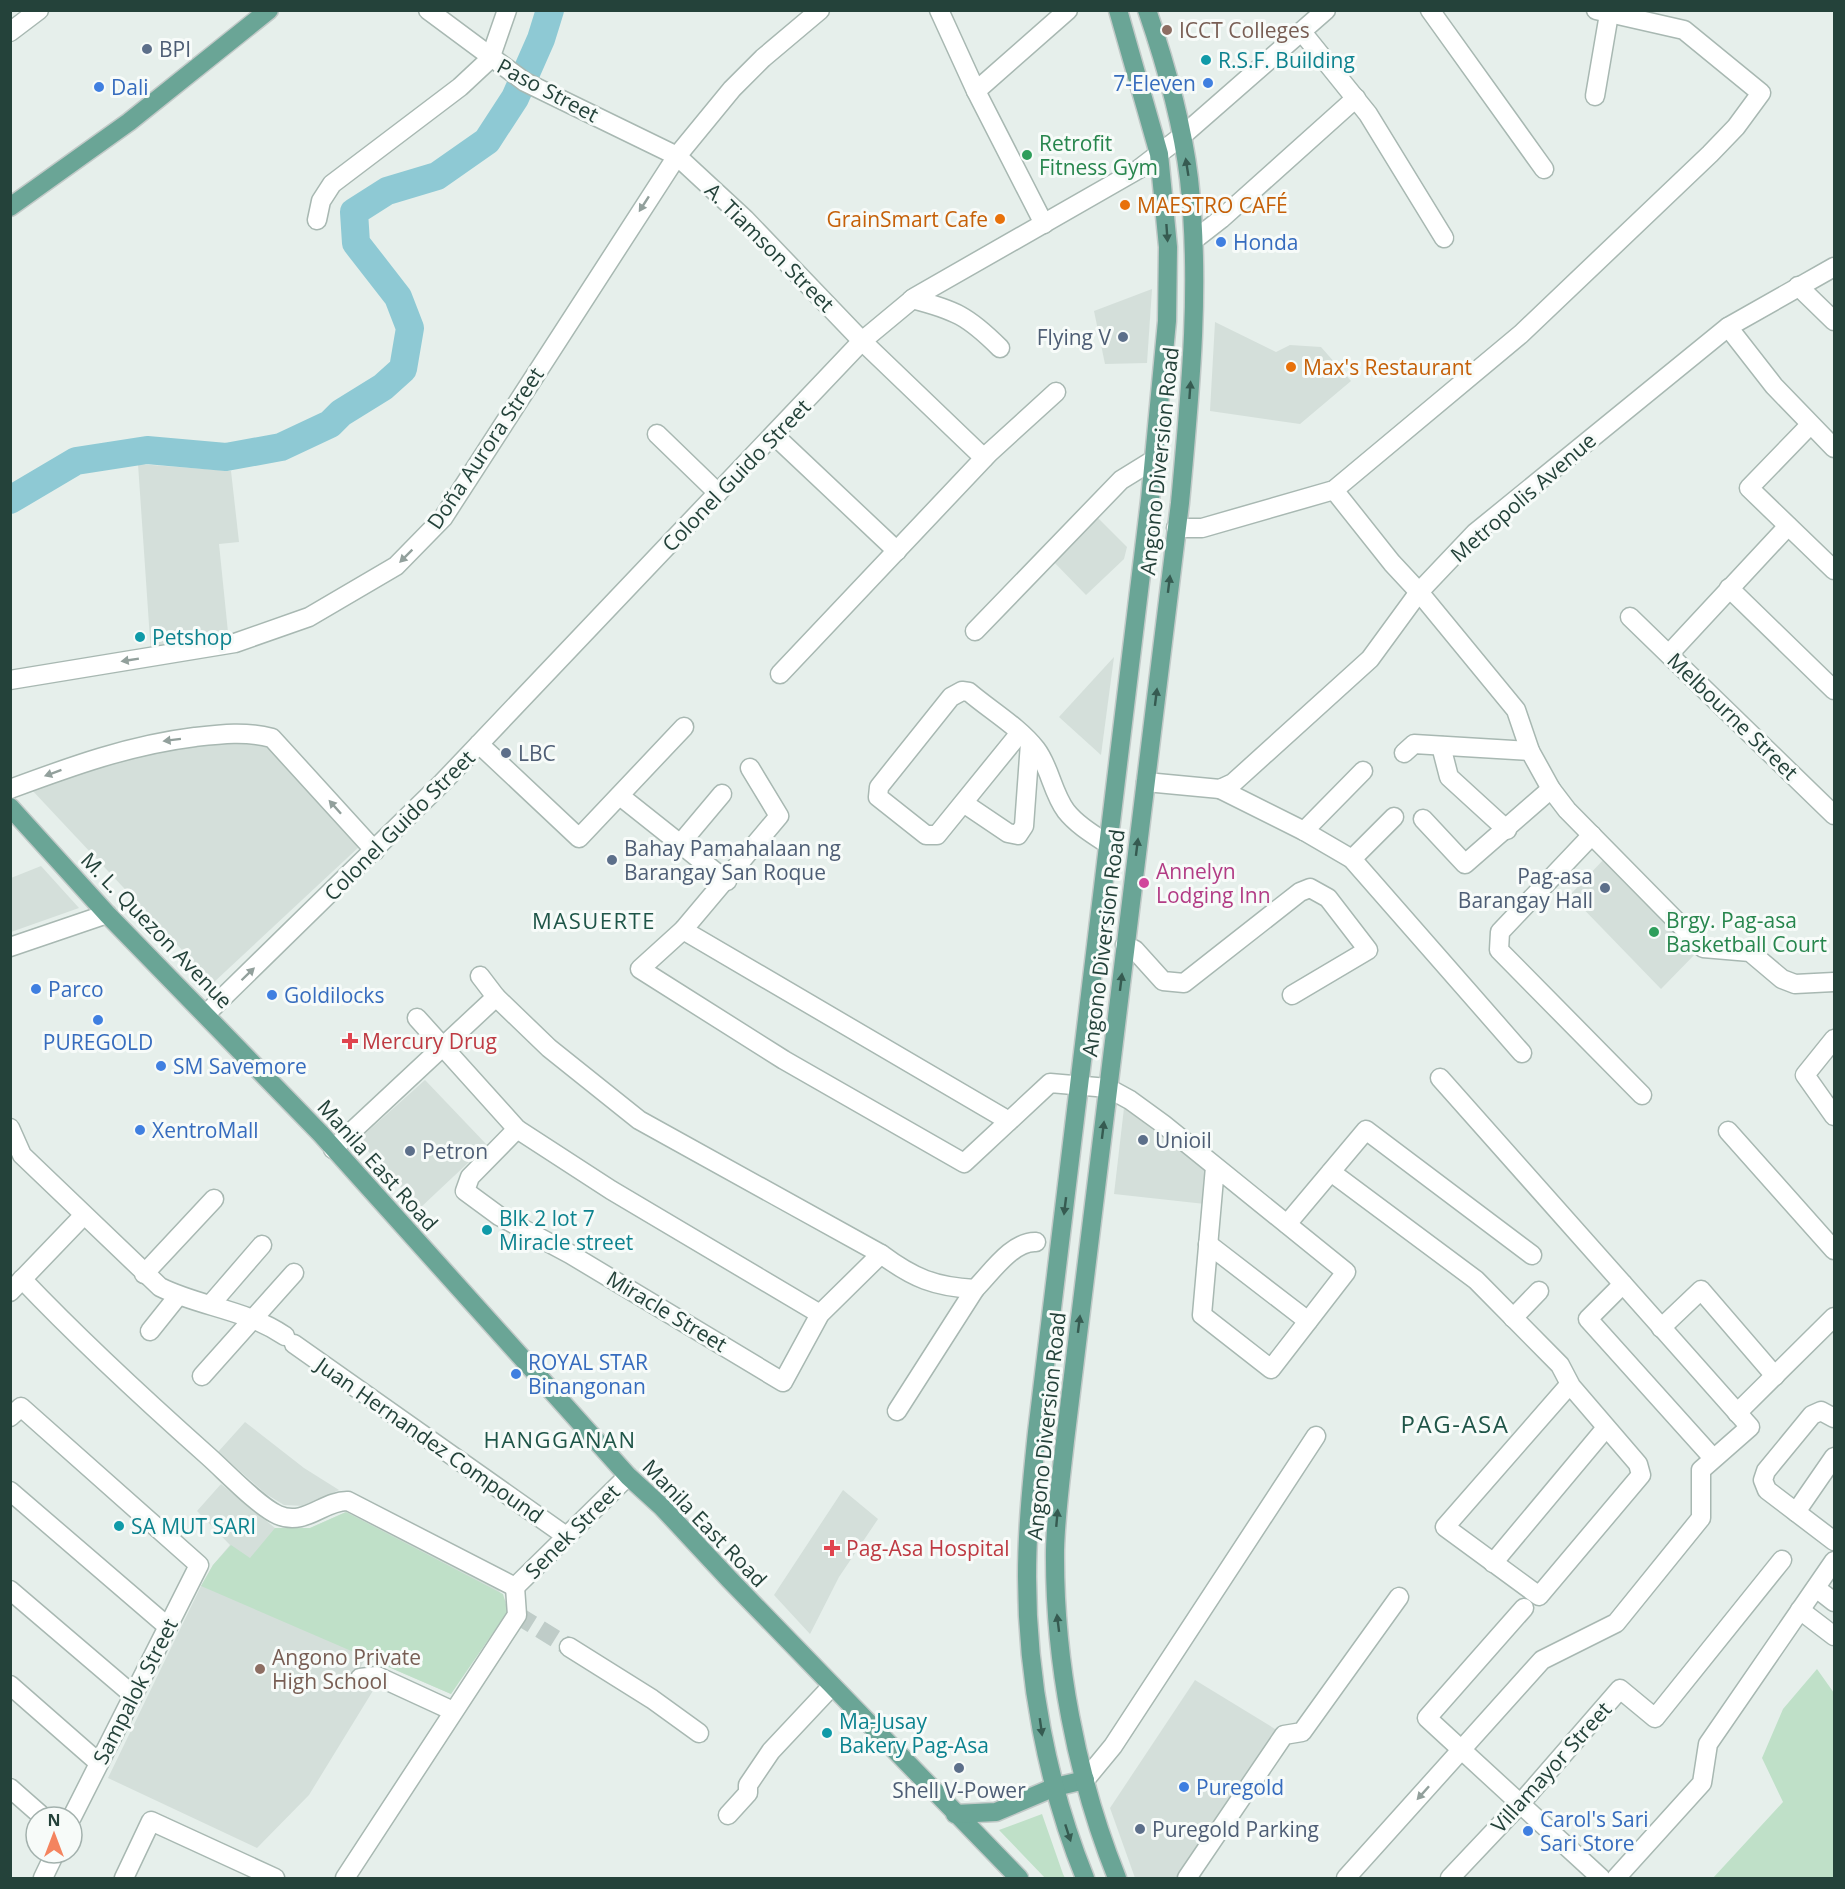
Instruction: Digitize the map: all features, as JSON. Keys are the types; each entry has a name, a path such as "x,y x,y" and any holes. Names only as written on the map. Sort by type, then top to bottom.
{"main road":[{"path":"12,202 129,122 269,10"},
{"name":"Angono Diversion Road","path":"1085,1878 1055,1787 1044,1741 1033,1669 1027,1577 1037,1432 1155,459 1168,302 1168,247 1160,154 1119,10"},
{"name":"Angono Diversion Road","path":"1118,1878 1085,1780 1063,1670 1055,1576 1059,1488 1146,782 1191,391 1195,321 1194,240 1182,136 1168,75 1147,10"},
{"path":"1133,639 1162,642"},
{"name":"M. L. Quezon Avenue","path":"10,807 107,914 272,1083"},
{"path":"1099,923 1127,926"},
{"name":"Manila East Road","path":"272,1083 381,1205 549,1384 628,1476 662,1507 1019,1878"},
{"path":"1027,1577 1055,1576"},
{"path":"955,1814 996,1812 1055,1787 1085,1780"}],"street":[{"path":"10,32 39,10"},
{"name":"Paso Street","path":"428,10 525,82 677,156"},
{"path":"317,220 321,201 332,184 494,61 507,10"},
{"name":"Doña Aurora Street","path":"10,680 235,643 309,617 396,566 443,518 677,156 732,89 763,58 820,10"},
{"path":"939,10 976,92 1044,224"},
{"path":"976,92 1068,10"},
{"name":"Colonel Guido Street","path":"206,1014 375,851 862,341 912,299 1125,177 1160,154 1326,10"},
{"path":"1430,10 1544,169"},
{"path":"1176,528 1202,528 1334,490 1521,334 1710,154 1736,127 1761,93 1684,30 1602,12 1595,96"},
{"path":"1302,32 1356,99 1444,238"},
{"path":"1194,240 1221,219 1356,99"},
{"name":"A. Tiamson Street","path":"677,156 745,219 862,341 984,458"},
{"name":"Metropolis Avenue","path":"1220,789 1233,783 1370,659 1419,592 1475,533 1728,327 1834,267"},
{"path":"1798,286 1834,321"},
{"path":"912,299 958,312 973,322 1000,348"},
{"path":"1728,327 1774,386 1834,448"},
{"path":"780,674 984,458 1056,392"},
{"path":"1810,425 1749,488 1834,570"},
{"path":"657,434 718,493"},
{"path":"774,435 897,551"},
{"path":"975,631 1121,480 1155,459"},
{"path":"1334,490 1392,563 1419,592 1516,710 1530,751 1551,789 1592,835 1703,948 1750,952 1782,980 1795,984 1834,982"},
{"path":"1670,654 1788,526"},
{"path":"1729,588 1834,690"},
{"name":"Melbourne Street","path":"1630,617 1834,815"},
{"path":"1024,738 941,832 932,836 926,835 882,801 878,792 879,787 958,692 969,692 1024,738 1043,760 1066,810 1082,826 1109,845"},
{"path":"479,744 579,838 684,728"},
{"path":"10,789 95,757 155,742 230,733 259,734 272,738 375,851"},
{"path":"965,804 1008,833 1018,835 1024,826 1024,738"},
{"path":"1404,753 1414,744 1530,751"},
{"path":"1441,746 1449,777 1507,830"},
{"path":"750,768 779,816 727,881 683,930 640,969 784,1060 964,1163 1050,1083 1108,1088 1163,1124 1346,1272 1270,1369 1202,1315 1215,1167"},
{"path":"1304,831 1363,771"},
{"path":"1146,782 1220,789 1304,831 1352,859 1522,1053"},
{"path":"1424,819 1465,864 1507,830 1551,789"},
{"path":"680,844 722,794"},
{"path":"620,796 727,881"},
{"path":"1352,859 1394,817"},
{"path":"1592,835 1500,932 1499,950 1642,1095"},
{"path":"1125,945 1135,950 1163,981 1184,983 1300,892 1310,888 1328,898 1368,950 1292,994"},
{"path":"10,947 107,914"},
{"path":"683,930 1009,1121"},
{"path":"480,976 495,997 549,1048 639,1119 881,1254 910,1276 948,1288 975,1289"},
{"path":"333,1149 495,997"},
{"path":"417,1018 445,1046 464,1071 495,1102 517,1129 611,1190 820,1314 881,1254"},
{"path":"1834,1039 1805,1075 1834,1116"},
{"path":"1346,1878 1542,1660 1616,1623 1701,1518 1701,1470 1750,1427 1440,1078"},
{"path":"10,1128 16,1157"},
{"name":"Miracle Street","path":"517,1129 470,1177 465,1191 499,1216 570,1254 783,1382 820,1314"},
{"path":"1287,1224 1366,1130 1532,1255"},
{"path":"1728,1131 1834,1250"},
{"name":"Juan Hernandez Compound","path":"16,1157 160,1287 178,1296 211,1304 254,1319 289,1340 566,1536"},
{"path":"1331,1172 1476,1280 1560,1365 1569,1384 1641,1470 1641,1475 1539,1596 1445,1527 1569,1384"},
{"path":"144,1274 214,1199"},
{"path":"83,1216 16,1286 241,1486 278,1515 309,1516 340,1501 348,1501 515,1587"},
{"path":"897,1411 975,1289 1017,1247 1025,1242 1036,1242"},
{"path":"1208,1244 1308,1321"},
{"path":"211,1304 262,1245"},
{"path":"202,1376 294,1273"},
{"path":"1623,1284 1588,1319 1713,1458"},
{"path":"1661,1328 1701,1290 1775,1376"},
{"path":"1513,1318 1539,1291"},
{"path":"150,1331 178,1296"},
{"path":"1737,1413 1834,1317"},
{"path":"1834,1418 1821,1411 1812,1415 1763,1475 1762,1484 1834,1541"},
{"name":"Sampalok Street","path":"16,1412 199,1565 78,1805"},
{"path":"1493,1563 1605,1429"},
{"path":"1085,1780 1113,1746 1316,1436"},
{"path":"1797,1512 1834,1457"},
{"name":"Senek Street","path":"345,1878 517,1615 515,1587 628,1476"},
{"path":"10,1491 167,1626"},
{"name":"Villamayor Street","path":"1450,1878 1520,1804 1620,1689 1655,1718 1782,1560"},
{"path":"1616,1878 1702,1783 1708,1744 1834,1561"},
{"path":"1816,1588 1834,1602"},
{"path":"10,1590 133,1695"},
{"path":"1187,1878 1284,1735 1302,1732 1399,1597"},
{"path":"1524,1608 1427,1718 1601,1878"},
{"path":"1800,1611 1834,1636"},
{"path":"568,1647 652,1699 699,1733"},
{"path":"360,1678 377,1676 453,1711"},
{"path":"10,1685 99,1763"},
{"path":"728,1815 748,1793 748,1785 771,1751 832,1686"},
{"path":"10,1788 29,1805"},
{"path":"124,1878 151,1821 275,1878"}],"shaded area":[{"path":"1152,289 1147,363 1105,364 1094,311"},
{"path":"1215,322 1276,352 1290,345 1321,347 1351,381 1300,424 1210,411"},
{"path":"138,464 231,471 239,542 219,544 229,642 151,654"},
{"path":"1095,515 1127,547 1124,559 1086,595 1051,559"},
{"path":"1114,657 1101,755 1059,717"},
{"path":"226,741 264,743 360,846 213,983 31,789 155,749"},
{"path":"1606,857 1699,950 1661,989 1570,895"},
{"path":"41,866 79,908 11,932 11,878"},
{"path":"425,1080 487,1145 420,1208 358,1140"},
{"name":"Unioil","path":"1124,1108 1209,1172 1205,1204 1114,1194"},
{"path":"245,1422 304,1468 339,1490 305,1506 284,1505 266,1494 218,1452"},
{"name":"Angono Private High School","path":"221,1484 275,1528 310,1528 346,1512 498,1589 506,1602 451,1694 366,1657 353,1681 374,1689 309,1795 257,1848 108,1778 201,1586 213,1565 230,1545 197,1511"},
{"name":"Pag-Asa Hospital","path":"843,1490 878,1519 839,1577 810,1634 774,1595"},
{"name":"Puregold","path":"1195,1680 1280,1732 1180,1878 1135,1878 1110,1808"}],"green space":[{"path":"346,1512 503,1594 508,1611 451,1694 201,1586 213,1565 231,1545 250,1558 275,1528 310,1528"},
{"path":"1817,1669 1834,1693 1834,1878 1713,1878 1783,1802 1762,1758 1783,1709"},
{"path":"1042,1814 1065,1878 1045,1878 999,1830"}],"waterway":[{"path":"10,500 76,461 147,450 226,457 281,447 330,424 341,413 383,387 403,369 410,328 398,297 356,243 354,212 387,191 437,176 487,141 515,98 541,39 550,10"}],"tunnel":[{"path":"517,1615 569,1647"}],"place":[{"name":"ICCT Colleges","path":"1167,30"},
{"name":"BPI","path":"147,49"},
{"name":"R.S.F. Building","path":"1206,60"},
{"name":"7-Eleven","path":"1208,83"},
{"name":"Dali","path":"99,87"},
{"name":"Retrofit Fitness Gym","path":"1027,155"},
{"name":"MAESTRO CAFÉ","path":"1125,205"},
{"name":"GrainSmart Cafe","path":"1000,219"},
{"name":"Honda","path":"1221,242"},
{"name":"Flying V","path":"1123,337"},
{"name":"Max's Restaurant","path":"1291,367"},
{"name":"Petshop","path":"140,637"},
{"name":"LBC","path":"506,753"},
{"name":"Bahay Pamahalaan ng Barangay San Roque","path":"612,860"},
{"name":"Annelyn Lodging Inn","path":"1144,883"},
{"name":"Pag-asa Barangay Hall","path":"1605,888"},
{"name":"Brgy. Pag-asa Basketball Court","path":"1654,932"},
{"name":"Parco","path":"36,989"},
{"name":"Goldilocks","path":"272,995"},
{"name":"PUREGOLD","path":"98,1020"},
{"name":"Mercury Drug","path":"350,1041"},
{"name":"SM Savemore","path":"161,1066"},
{"name":"XentroMall","path":"140,1130"},
{"name":"Unioil","path":"1143,1140"},
{"name":"Petron","path":"410,1151"},
{"name":"Blk 2 lot 7 Miracle street","path":"487,1230"},
{"name":"ROYAL STAR Binangonan","path":"516,1374"},
{"name":"SA MUT SARI","path":"119,1526"},
{"name":"Pag-Asa Hospital","path":"832,1548"},
{"name":"Angono Private High School","path":"260,1669"},
{"name":"Ma-Jusay Bakery Pag-Asa","path":"827,1733"},
{"name":"Shell V-Power","path":"959,1768"},
{"name":"Puregold","path":"1184,1787"},
{"name":"Puregold Parking","path":"1140,1829"},
{"name":"Carol's Sari Sari Store","path":"1528,1831"}],"district":[{"name":"MASUERTE","path":"594,920"},
{"name":"PAG-ASA","path":"1455,1423"},
{"name":"HANGGANAN","path":"560,1439"}]}
